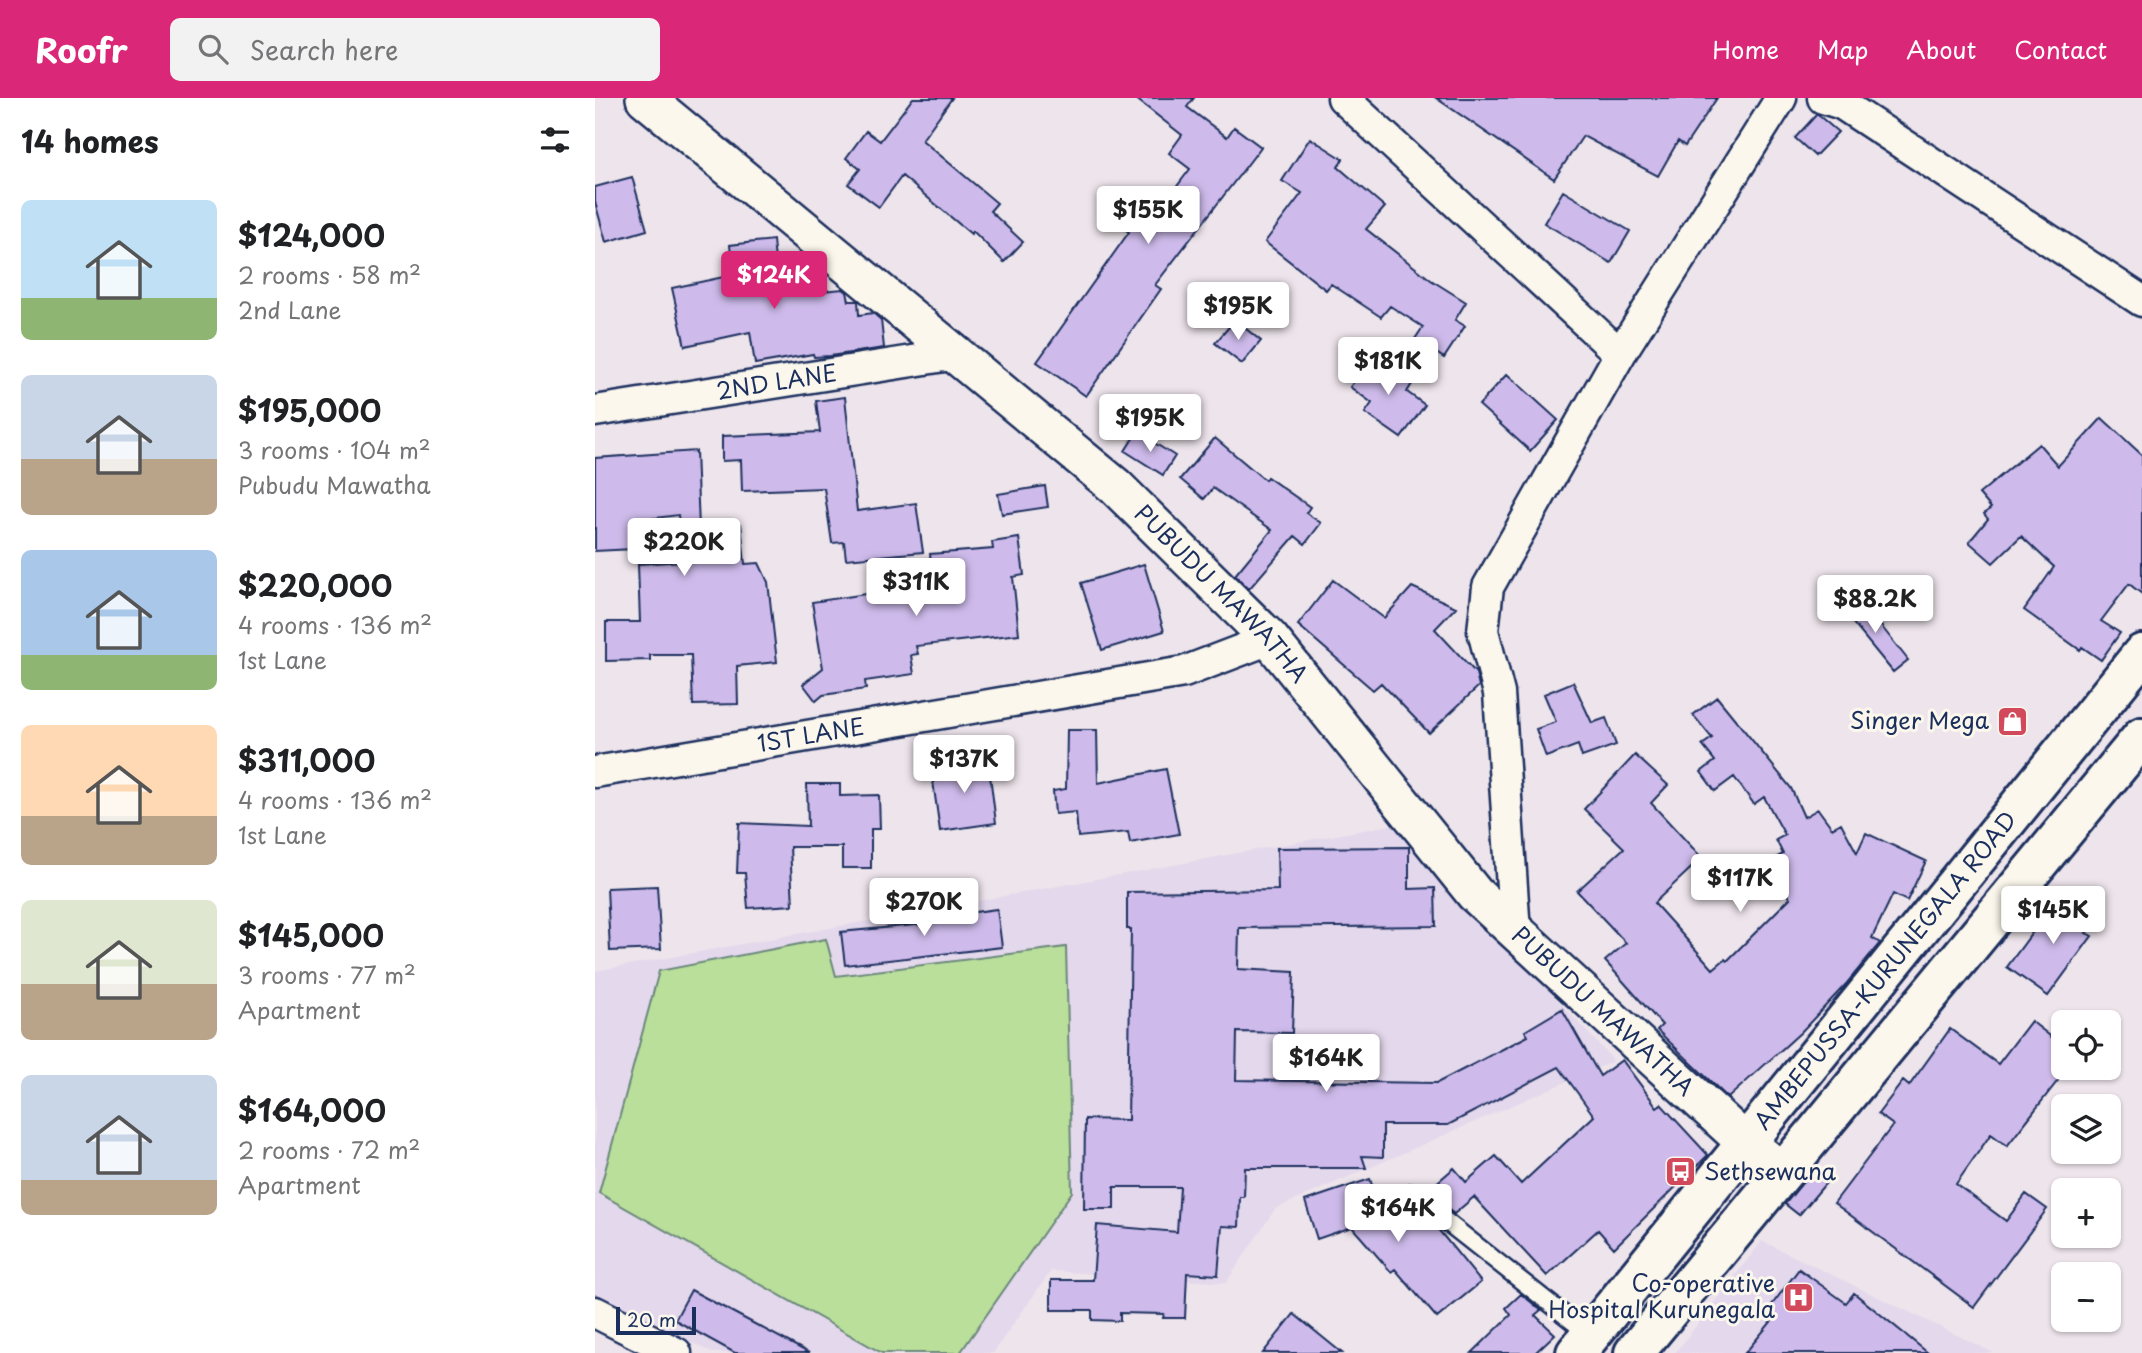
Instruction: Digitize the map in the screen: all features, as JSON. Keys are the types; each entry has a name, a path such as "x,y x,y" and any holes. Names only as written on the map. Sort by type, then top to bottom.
{"highway":[{"name":"AMBEPUSSA-KURUNEGALA ROAD","path":"1583,1344 2142,654"},
{"name":"AMBEPUSSA-KURUNEGALA ROAD","path":"1634,1353 2142,737"}],"street":[{"name":"PUBUDU MAWATHA","path":"645,98 1115,486 1270,639 1475,894 1745,1142 1782,1171"},
{"path":"1343,98 1620,354"},
{"path":"1515,932 1499,693 1483,631 1488,587 1620,354 1781,98"},
{"path":"1823,98 1842,104 2142,301"},
{"name":"2ND LANE","path":"595,411 957,354"},
{"name":"1ST LANE","path":"595,772 1184,672 1270,639"},
{"path":"595,1312 676,1353"}],"lane":[{"path":"1410,1192 1583,1344"}],"shaded area":[{"path":"1396,824 1614,1061 1275,1209 1226,1283 1051,1271 993,1353 960,1353 1072,1192 1065,947 835,976 825,939 599,1193 882,1353 713,1353 595,1296 595,971"},
{"name":"Co-operative Hospital Kurunegala","path":"1762,1241 1994,1353 1675,1353"}],"green space":[{"path":"826,939 836,976 1066,947 1072,1192 960,1353 882,1353 599,1193 659,971"}],"building":[{"path":"913,98 952,98 922,140 997,203 990,211 1023,242 1004,262 973,231 971,234 902,176 879,207 848,184 860,169 846,158 866,131 880,141"},
{"path":"1135,98 1194,98 1187,107 1227,137 1234,127 1261,147 1155,285 1161,289 1086,396 1037,362 1129,232 1123,228 1142,203 1156,214 1190,169 1169,153 1182,135"},
{"path":"1436,98 1717,98 1685,146 1678,141 1658,176 1583,136 1554,179"},
{"path":"1817,114 1838,132 1815,156 1795,138"},
{"path":"1310,138 1343,159 1338,167 1385,207 1366,229 1431,280 1466,302 1455,320 1465,326 1444,358 1415,339 1423,327 1390,306 1381,317 1331,284 1326,290 1265,242 1302,193 1282,181"},
{"path":"632,177 647,230 606,242 595,202 595,187"},
{"path":"1563,191 1630,231 1611,263 1544,223"},
{"path":"773,240 777,281 822,275 823,291 843,289 847,292 849,301 858,301 859,315 873,313 881,320 884,348 830,356 814,357 813,354 755,364 750,332 685,346 672,288 733,275 730,245"},
{"path":"1235,320 1261,341 1242,364 1215,343"},
{"path":"1372,357 1412,384 1407,392 1425,405 1401,438 1365,413 1372,403 1350,387"},
{"path":"1507,374 1558,420 1530,451 1479,405"},
{"path":"845,397 857,511 916,503 923,552 846,559 844,542 832,543 824,488 742,491 741,460 722,461 722,436 820,432 816,401"},
{"path":"2102,418 2142,455 2142,594 2129,584 2101,621 2120,633 2101,660 2082,647 2080,650 2024,610 2054,567 2021,536 1993,563 1969,542 1988,519 1984,514 1991,508 1979,494 2039,444 2058,466"},
{"path":"1137,432 1175,456 1163,475 1125,451"},
{"path":"1215,438 1265,480 1267,477 1310,507 1306,513 1321,523 1305,544 1295,536 1249,589 1235,575 1272,530 1213,488 1204,499 1180,479"},
{"path":"696,451 699,528 741,524 745,564 759,563 768,582 777,662 737,666 738,704 693,705 691,655 650,655 650,660 606,661 606,622 640,622 638,564 683,561 678,515 632,521 634,549 595,551 595,458"},
{"path":"1045,486 1048,507 1002,514 998,494"},
{"path":"1019,538 1024,575 1013,577 1019,634 916,646 918,654 911,655 914,674 865,681 866,689 823,695 816,701 803,684 823,668 812,602 933,584 930,554 993,549 992,542"},
{"path":"1144,564 1164,631 1102,650 1081,583"},
{"path":"1333,580 1384,618 1412,587 1456,607 1435,629 1476,673 1479,686 1429,733 1381,683 1373,690 1298,625"},
{"path":"1859,598 1908,660 1893,672 1843,611"},
{"path":"1573,682 1592,723 1606,718 1616,745 1582,757 1578,745 1546,757 1536,729 1556,722 1544,694"},
{"path":"1717,697 1791,788 1804,817 1818,809 1832,828 1841,823 1857,853 1866,833 1926,861 1907,901 1893,894 1872,938 1880,943 1847,983 1801,1032 1728,1098 1657,1030 1662,1025 1605,961 1626,943 1577,891 1624,848 1584,809 1635,755 1668,785 1651,803 1702,858 1654,903 1713,969 1725,959 1727,961 1790,898 1770,861 1783,854 1776,840 1785,835 1764,797 1754,804 1734,777 1715,791 1701,772 1715,761 1702,745 1712,738 1693,715"},
{"path":"1067,730 1097,730 1098,783 1166,769 1179,834 1130,843 1128,832 1078,837 1076,812 1055,814 1053,791 1066,789"},
{"path":"988,759 996,823 940,831 931,767"},
{"path":"807,784 840,784 840,796 879,795 880,829 871,829 871,868 842,868 842,847 790,847 793,905 748,908 745,873 737,873 739,823 808,826"},
{"path":"1409,847 1409,889 1435,888 1436,926 1239,928 1238,969 1294,972 1292,1033 1237,1032 1236,1080 1437,1083 1528,1036 1525,1031 1562,1009 1600,1076 1622,1060 1657,1107 1661,1104 1708,1155 1614,1248 1598,1230 1547,1276 1474,1197 1454,1214 1426,1192 1454,1168 1466,1182 1496,1156 1521,1184 1594,1116 1559,1067 1448,1125 1383,1125 1383,1157 1362,1156 1366,1168 1245,1168 1239,1227 1222,1226 1218,1275 1187,1273 1185,1318 1163,1318 1164,1314 1120,1313 1120,1321 1092,1320 1092,1310 1051,1310 1051,1280 1093,1280 1097,1225 1177,1232 1180,1187 1114,1187 1114,1209 1084,1209 1085,1119 1128,1120 1131,929 1127,929 1127,892 1278,890 1277,848"},
{"path":"657,886 661,949 610,951 607,888"},
{"path":"2069,898 2097,918 2086,933 2092,936 2048,996 2007,967 2051,907 2059,913"},
{"path":"997,909 1002,947 845,965 841,932 925,924 924,919"},
{"path":"2031,1021 2051,1037 2051,1080 2058,1080 2007,1146 1991,1134 1956,1184 2006,1221 2026,1194 2047,1209 1974,1307 1834,1203 1893,1125 1878,1114 1903,1081 1909,1086 1950,1029 1998,1064"},
{"path":"1816,1166 1830,1178 1799,1215 1785,1204"},
{"path":"1370,1179 1384,1222 1406,1204 1410,1206 1437,1228 1481,1282 1437,1318 1395,1269 1391,1272 1352,1227 1317,1239 1305,1201"},
{"path":"1799,1269 1846,1303 1854,1293 1928,1353 1745,1353 1776,1316 1768,1310"},
{"path":"691,1290 809,1353 735,1353 675,1320"},
{"path":"1521,1294 1541,1310 1535,1315 1555,1334 1535,1353 1472,1353 1511,1315 1506,1308"},
{"path":"1294,1314 1342,1353 1263,1353"}],"place":[{"name":"Singer Mega","path":"2012,721"},
{"name":"Sethsewana","path":"1681,1172"},
{"name":"Co-operative Hospital Kurunegala","path":"1798,1297"}]}
